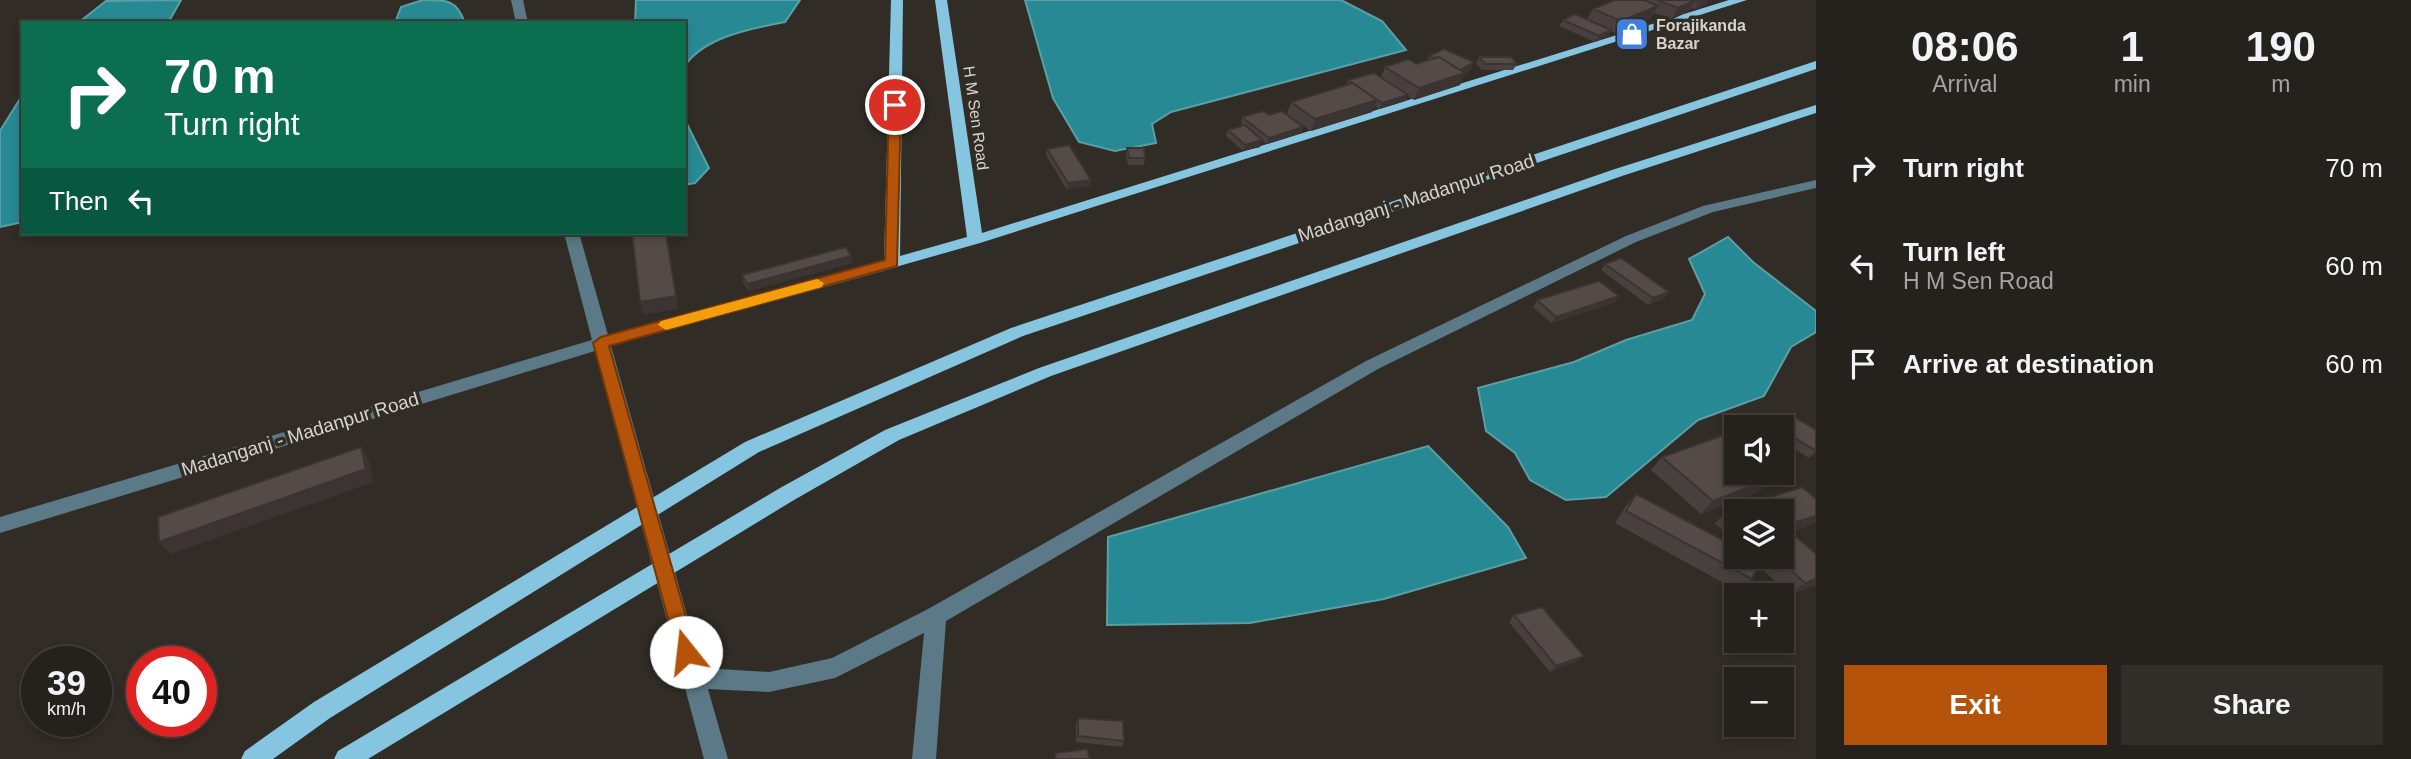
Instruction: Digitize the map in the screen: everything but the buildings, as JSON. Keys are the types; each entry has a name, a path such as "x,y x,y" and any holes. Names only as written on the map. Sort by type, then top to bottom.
{"main road":[{"path":"898,0 892,263 975,240 1741,0"},
{"name":"H M Sen Road","path":"941,0 975,240"},
{"name":"Madanganj - Madanpur Road","path":"253,759 322,710 752,447 1017,332 1816,65"},
{"name":"Madanganj - Madanpur Road","path":"346,759 787,494 892,435 1045,372 1617,173 1816,109"}],"street":[{"path":"517,0 522,21"},
{"path":"694,678 769,682 835,668 936,616 1372,365 1631,240 1708,209 1816,184"},
{"path":"572,235 716,759"},
{"name":"Madanganj - Madanpur Road","path":"0,525 601,343 892,263"},
{"path":"924,759 936,616"}],"water":[{"path":"181,0 169,21 81,21 106,1"},
{"path":"423,0 439,0 455,6 464,21 396,21 401,7"},
{"path":"636,0 800,0 785,22 744,31 716,41 703,48 686,64 686,21 635,21"},
{"path":"1025,0 1341,0 1382,21 1406,50 1171,112 1152,124 1156,143 1115,151 1079,142 1053,98"},
{"path":"21,97 21,222 0,227 0,131"},
{"path":"686,122 709,168 695,183 686,185"},
{"path":"1728,237 1753,262 1816,311 1816,332 1791,347 1764,396 1698,420 1606,497 1566,500 1530,480 1515,453 1486,431 1478,388 1574,362 1626,340 1692,320 1705,294 1689,259"},
{"path":"1428,446 1508,527 1526,558 1384,599 1250,623 1107,625 1108,537"}],"slow traffic":[{"path":"666,325 817,283"}],"place":[{"name":"Forajikanda Bazar","path":"1632,34"}],"route":[{"path":"686,652 601,343 892,263 895,105"}]}
